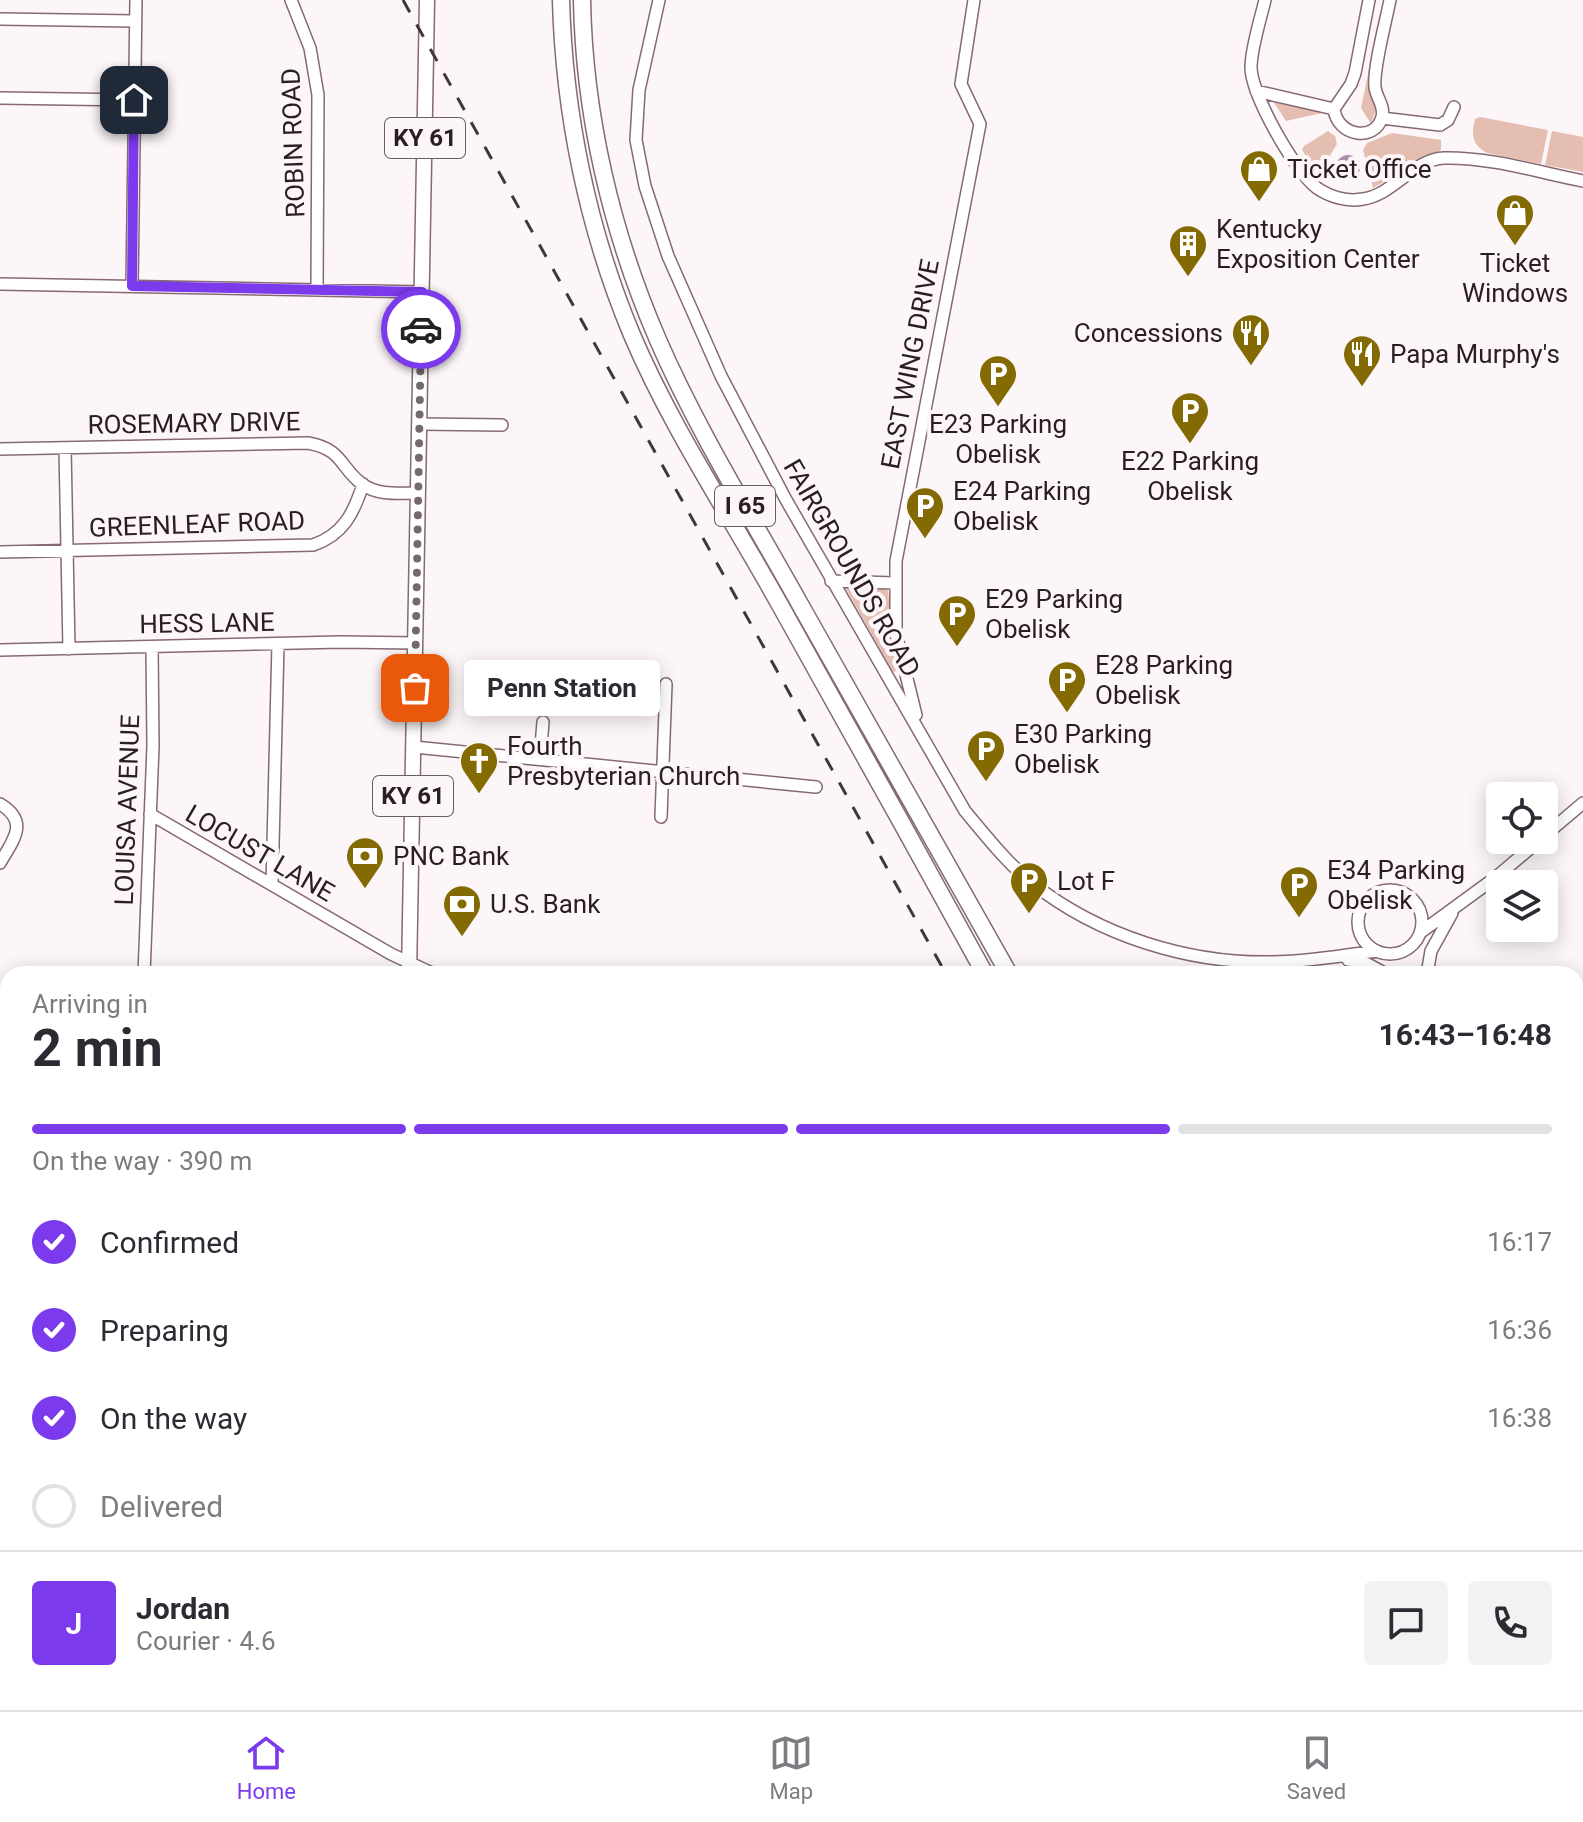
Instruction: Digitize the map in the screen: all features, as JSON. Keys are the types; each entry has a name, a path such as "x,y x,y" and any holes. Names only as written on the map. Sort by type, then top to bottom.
{"highway":[{"name":"I 65","path":"561,0 565,61 577,152 595,228 632,335 677,425 981,966"},
{"name":"I 65","path":"582,0 589,91 603,168 622,240 658,338 688,402 738,493 1004,966"}],"main road":[{"name":"KY 61","path":"409,966 427,0"}],"street":[{"path":"132,286 136,0"},
{"name":"ROBIN ROAD","path":"291,0 310,48 318,95 317,288"},
{"name":"FAIRGROUNDS ROAD","path":"656,0 637,109 636,140 645,186 680,286 721,376 831,581 925,739 950,789 1012,864 1057,899 1105,926 1165,949 1252,966"},
{"name":"EAST WING DRIVE","path":"925,739 901,663 894,614 894,583 911,474 980,124 961,84 974,0"},
{"path":"1265,0 1250,68 1261,106 1313,185 1331,195 1353,200 1376,196 1426,164 1443,158 1487,162 1583,181"},
{"path":"1369,0 1355,73 1334,109 1340,126 1354,133 1366,132 1377,126 1382,118 1382,105 1374,84 1390,0"},
{"path":"0,19 135,21"},
{"path":"1256,91 1334,109"},
{"path":"0,98 134,100"},
{"path":"1382,118 1440,125 1448,120 1454,107"},
{"path":"0,284 422,292"},
{"path":"420,424 502,425"},
{"name":"ROSEMARY DRIVE","path":"0,449 308,443 334,453 363,484"},
{"path":"65,448 69,649"},
{"path":"363,484 383,493 418,493"},
{"name":"GREENLEAF ROAD","path":"0,552 313,545 326,540 343,527 355,508 363,484"},
{"path":"831,581 894,583"},
{"name":"HESS LANE","path":"0,650 416,643"},
{"path":"272,885 278,644"},
{"name":"LOUISA AVENUE","path":"144,966 153,746 152,647"},
{"path":"661,817 666,684"},
{"path":"540,758 543,722"},
{"path":"414,747 816,787"},
{"path":"1558,824 1583,803"},
{"path":"0,804 13,814 18,826 0,863"},
{"name":"LOCUST LANE","path":"150,814 406,966"},
{"path":"1421,932 1523,854"},
{"path":"1328,957 1377,951 1398,953 1416,942 1421,932 1421,911 1407,895 1398,891 1377,893 1368,899 1358,917 1362,937 1377,951"},
{"path":"1428,966 1442,928 1457,906"},
{"path":"1328,957 1364,962 1371,966"},
{"name":"FAIRGROUNDS ROAD","path":"1274,966 1328,957"}],"shaded area":[{"path":"1369,69 1370,91 1376,109 1371,124 1361,108"},
{"path":"1273,101 1316,111 1322,113 1286,121"},
{"path":"1480,117 1548,130 1541,164 1482,150 1473,135 1475,119"},
{"path":"1328,131 1335,136 1337,144 1320,172 1316,172 1302,150"},
{"path":"1552,131 1583,137 1583,172 1545,165"},
{"path":"1392,133 1441,140 1441,150 1373,188 1363,150 1367,143"},
{"path":"1348,155 1359,162 1360,167 1353,178 1348,179 1337,172 1336,167 1343,156"},
{"path":"845,587 883,587 888,591 896,671 893,672"}],"railway":[{"path":"403,0 942,966"}],"way so far":[{"path":"415,688 421,329"}],"place":[{"name":"Ticket Office","path":"1259,203"},
{"name":"Ticket Windows","path":"1515,247"},
{"name":"Kentucky Exposition Center","path":"1188,278"},
{"name":"Concessions","path":"1251,367"},
{"name":"Papa Murphy's","path":"1362,388"},
{"name":"E23 Parking Obelisk","path":"998,408"},
{"name":"E22 Parking Obelisk","path":"1190,445"},
{"name":"E24 Parking Obelisk","path":"925,540"},
{"name":"E29 Parking Obelisk","path":"957,648"},
{"name":"Penn Station","path":"415,688"},
{"name":"E28 Parking Obelisk","path":"1067,714"},
{"name":"E30 Parking Obelisk","path":"986,783"},
{"name":"Fourth Presbyterian Church","path":"479,795"},
{"name":"PNC Bank","path":"365,890"},
{"name":"Lot F","path":"1029,915"},
{"name":"E34 Parking Obelisk","path":"1299,919"},
{"name":"U.S. Bank","path":"462,938"}],"route":[{"path":"134,100 132,286 422,292 421,329"}]}
